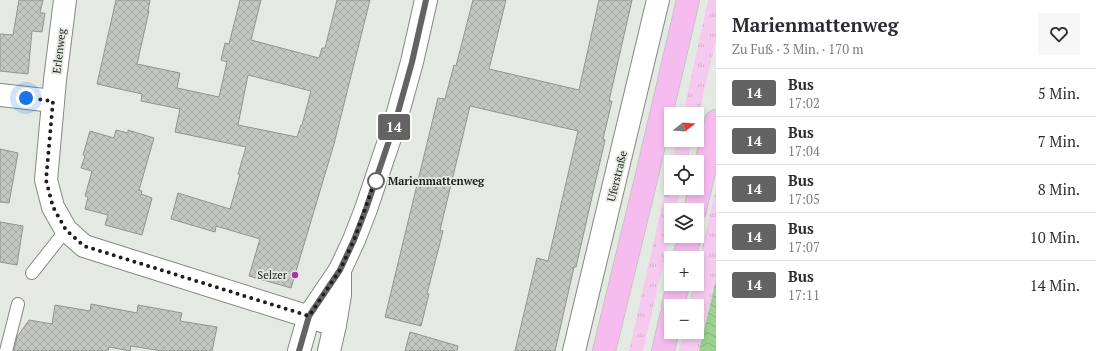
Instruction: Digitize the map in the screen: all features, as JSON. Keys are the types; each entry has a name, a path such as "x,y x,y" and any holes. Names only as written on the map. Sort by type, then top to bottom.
{"highway":[{"path":"604,351 688,0"},
{"path":"698,203 716,121"},
{"path":"663,351 666,339"}],"street":[{"name":"Erlenweg","path":"65,0 53,101 46,180 53,207 66,230 84,246 335,325"},
{"path":"299,351 309,316 340,270 356,234 395,123 412,62 426,0"},
{"name":"Uferstraße","path":"574,351 658,0"},
{"path":"0,95 53,101"},
{"path":"329,351 340,295 340,270"}],"lane":[{"path":"32,273 66,230"},
{"path":"6,351 18,304"}],"green space":[{"path":"708,0 716,0 716,41 700,107 685,107"},
{"path":"675,147 690,147 689,155 674,155"},
{"path":"716,187 716,280 704,330 704,299 691,299 692,291 704,291 704,251 702,251"},
{"path":"664,195 679,195 678,203 664,203 664,243 668,243 666,251 664,251 664,260 643,351 629,351"},
{"path":"682,339 702,339 699,351 679,351"}],"water":[{"path":"716,280 716,351 699,351 702,339 704,339 704,330"}],"building":[{"path":"19,0 43,0 40,13 45,13 42,32 32,31 28,74 0,71 0,34 13,35"},
{"path":"116,0 150,0 149,11 137,64 180,73 177,88 219,97 227,62 221,60 225,43 229,44 240,0 261,0 251,40 319,58 322,48 325,48 337,0 370,0 334,144 291,288 249,276 260,239 216,226 215,232 171,219 178,193 230,209 246,147 175,132 180,109 141,101 142,94 97,84","holes":["248,75 311,91 302,125 297,137 238,125"]},
{"path":"473,0 506,0 489,69 579,90 599,0 632,0 609,101 612,101 603,139 605,140 555,351 515,351 537,258 548,261 578,131 470,106 440,230 443,231 427,294 429,294 421,326 385,317 438,98 445,99 454,65 456,66"},
{"path":"116,130 128,133 128,130 154,138 139,190 142,191 141,194 152,198 142,235 105,225 108,215 85,209 88,197 85,196 92,171 81,168 90,131 114,138"},
{"path":"0,149 18,153 9,203 0,202"},
{"path":"0,222 23,226 17,265 0,262"},
{"path":"91,304 137,313 138,305 182,313 180,321 217,327 212,351 162,351 131,346 130,351 109,347 108,351 14,351 17,337 29,320 52,324 55,305 90,311"},
{"path":"410,332 458,346 457,351 405,351"}],"bus line":[{"name":"14","path":"299,351 309,316 340,270 366,209 395,123 412,62 426,0"}],"place":[{"name":"Marienmattenweg","path":"376,181"},
{"name":"Selzer","path":"295,275"}],"route":[{"path":"26,98 53,101 46,180 53,207 66,230 84,246 127,261 309,316 340,270 354,240 376,178 376,181"}]}
